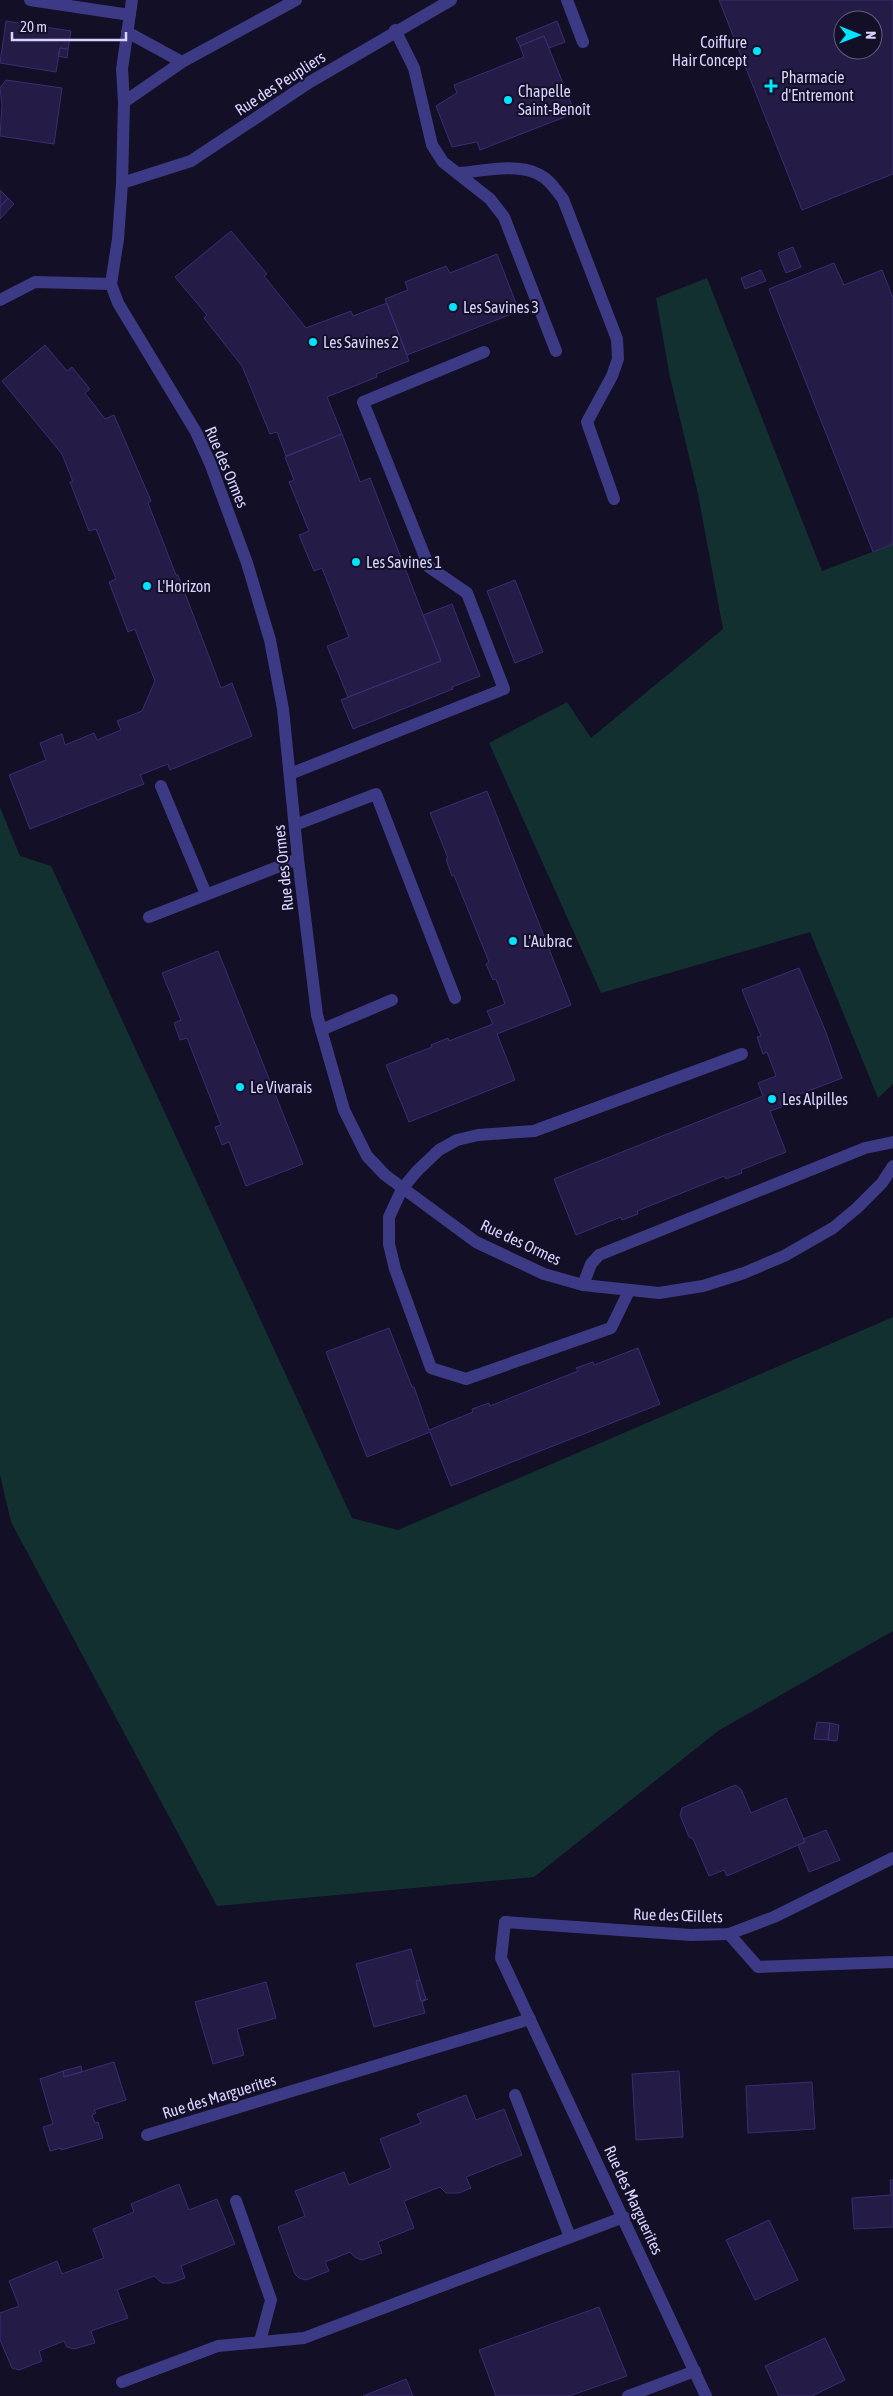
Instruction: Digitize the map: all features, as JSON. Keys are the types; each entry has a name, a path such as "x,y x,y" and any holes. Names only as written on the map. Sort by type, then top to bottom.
{"street":[{"path":"30,0 130,15"},
{"path":"0,300 36,282 111,284 118,239 122,183 124,102 122,69 132,0"},
{"path":"124,102 182,62 296,0"},
{"name":"Rue des Peupliers","path":"122,183 191,161 310,82 395,30 451,0"},
{"path":"567,0 583,42"},
{"path":"395,30 414,68 432,145 443,162 460,173 490,199 504,217 556,351"},
{"path":"128,32 182,62"},
{"path":"460,173 517,169 538,173 551,183 562,199 617,339 618,359 612,376 587,422 614,499"},
{"name":"Rue des Ormes","path":"111,284 118,303 196,432 247,562 270,640 283,709 294,825 317,1014 344,1110 367,1156 385,1175 476,1242 544,1274 583,1285 659,1293 703,1286 744,1273 784,1256 833,1228 882,1183 893,1166"},
{"path":"290,774 504,689 467,593 428,567 364,402 484,352"},
{"path":"161,786 206,894"},
{"path":"294,825 376,794 455,998"},
{"path":"149,916 298,859"},
{"path":"321,1030 392,1000"},
{"path":"628,1290 611,1328 466,1379 431,1368 395,1269 389,1244 389,1217 402,1188 439,1150 457,1140 478,1136 534,1131 742,1054"},
{"path":"583,1285 591,1264 599,1255 865,1148 893,1142"},
{"name":"Rue des Œillets","path":"505,1922 691,1936 729,1934 774,1917 893,1859"},
{"name":"Rue des Marguerites","path":"505,1922 501,1958 624,2217 706,2396"},
{"path":"729,1934 758,1968 893,1962"},
{"name":"Rue des Marguerites","path":"147,2135 530,2019"},
{"path":"515,2095 570,2237"},
{"path":"236,2202 271,2300 260,2341"},
{"path":"122,2382 218,2346 304,2338 624,2217"},
{"path":"628,2396 695,2371"}],"green space":[{"path":"707,278 822,571 893,544 893,1084 878,1098 810,932 601,993 489,743 567,702 591,738 723,629 698,494 670,377 656,298"},
{"path":"0,807 20,856 51,866 352,1518 398,1530 893,1317 893,1631 718,1731 534,1877 217,1906 11,1522 0,1475"}],"building":[{"path":"719,0 893,0 893,174 802,210"},
{"path":"6,21 71,31 68,49 60,48 56,72 0,63"},
{"path":"557,21 565,42 549,48 544,36 520,46 516,38"},
{"name":"Chapelle Saint-Benoît","path":"544,36 575,113 480,150 477,142 452,147 436,106 457,93 454,85 524,57 520,46"},
{"path":"60,48 68,49 67,58 58,56"},
{"path":"6,80 62,88 54,144 0,136 2,105 0,88"},
{"path":"0,190 8,198 0,207"},
{"path":"8,198 14,204 0,219 0,207"},
{"name":"Les Savines 2","path":"231,231 267,274 264,276 306,328 351,311 353,316 387,303 409,361 376,374 377,377 327,397 342,434 286,456 277,432 270,434 242,366 204,318 207,315 175,277"},
{"path":"793,247 801,267 786,273 778,253"},
{"name":"Les Savines 3","path":"497,254 519,311 407,355 385,299 408,290 405,282 446,266 450,273"},
{"path":"834,263 844,285 882,270 893,298 893,544 873,552 769,289"},
{"path":"761,270 766,281 745,289 741,278"},
{"name":"L'Horizon","path":"45,345 67,371 72,367 90,389 85,393 105,419 114,415 151,501 148,503 221,688 232,683 252,736 170,770 168,764 140,775 144,784 30,829 9,775 46,760 40,743 62,734 65,745 94,733 97,740 121,730 117,721 142,711 155,681 135,629 128,632 109,582 116,579 96,529 89,531 70,482 73,482 62,454 2,381"},
{"name":"Les Savines 1","path":"342,434 360,482 370,478 441,661 348,697 327,646 349,637 322,568 314,571 299,535 309,531 289,482 294,480 285,457"},
{"path":"515,580 543,652 515,663 487,591"},
{"path":"452,604 480,676 452,687 453,689 353,729 341,700 441,661 423,615"},
{"name":"L'Aubrac","path":"487,791 571,1005 497,1034 515,1080 409,1122 386,1065 432,1047 431,1045 448,1038 449,1041 493,1024 487,1011 505,1004 496,979 493,980 486,964 489,962 454,875 452,876 446,859 448,858 430,813"},
{"name":"Le Vivarais","path":"218,951 303,1164 246,1186 229,1142 222,1145 215,1127 221,1125 187,1038 180,1040 174,1023 181,1020 162,973"},
{"name":"Les Alpilles","path":"799,968 825,1030 842,1078 780,1102 782,1107 770,1111 786,1152 741,1170 742,1173 726,1179 724,1176 637,1211 638,1214 622,1220 621,1217 576,1235 554,1179 763,1096 758,1083 776,1076 767,1052 763,1054 757,1037 761,1036 742,990"},
{"path":"389,1328 412,1387 414,1387 429,1430 473,1412 472,1409 489,1403 490,1406 578,1371 576,1368 593,1362 594,1365 638,1348 660,1404 451,1486 430,1432 367,1457 326,1352"},
{"path":"817,1722 830,1723 828,1740 814,1739"},
{"path":"830,1723 839,1725 837,1741 828,1740"},
{"path":"735,1785 741,1789 751,1813 786,1798 805,1842 727,1876 724,1870 709,1876 680,1815 682,1808"},
{"path":"826,1830 840,1860 809,1872 798,1845 805,1842 803,1839"},
{"path":"411,1949 420,1980 416,1981 421,2001 428,1999 422,2002 425,2013 374,2027 356,1964"},
{"path":"420,1980 426,1999 421,2001 416,1981"},
{"path":"266,1982 276,2018 237,2029 244,2055 213,2064 195,2002"},
{"path":"114,2062 126,2100 94,2110 96,2113 92,2115 95,2123 98,2122 103,2138 61,2150 61,2148 50,2151 43,2127 53,2124 40,2079 63,2071 64,2077"},
{"path":"81,2066 82,2072 64,2077 63,2071"},
{"path":"679,2071 683,2137 636,2140 632,2074"},
{"path":"812,2082 815,2129 748,2133 746,2086"},
{"path":"466,2095 476,2120 504,2109 522,2155 466,2177 471,2188 459,2193 446,2193 440,2187 404,2201 414,2228 378,2242 382,2253 362,2260 356,2258 350,2252 325,2262 329,2271 306,2280 299,2278 295,2274 278,2227 305,2216 295,2191 344,2172 349,2185 391,2168 380,2139 421,2123 417,2114"},
{"path":"890,2180 893,2180 893,2227 854,2229 852,2198 891,2195"},
{"path":"179,2184 189,2210 217,2199 235,2244 181,2266 185,2278 171,2283 162,2283 154,2276 117,2290 128,2318 91,2331 95,2343 74,2349 67,2347 64,2341 39,2351 42,2361 19,2370 12,2368 0,2340 0,2313 19,2306 9,2281 57,2261 62,2274 104,2258 93,2229 134,2212 131,2204"},
{"path":"769,2220 798,2280 755,2300 726,2240"},
{"path":"599,2307 627,2376 569,2396 496,2396 479,2350"},
{"path":"825,2338 845,2380 812,2396 779,2396 765,2366"},
{"path":"406,2379 413,2396 363,2396"}],"place":[{"name":"Coiffure Hair Concept","path":"757,51"},
{"name":"Pharmacie d'Entremont","path":"771,86"},
{"name":"Chapelle Saint-Benoît","path":"508,100"},
{"name":"Les Savines 3","path":"453,307"},
{"name":"Les Savines 2","path":"313,342"},
{"name":"Les Savines 1","path":"356,562"},
{"name":"L'Horizon","path":"147,586"},
{"name":"L'Aubrac","path":"513,941"},
{"name":"Le Vivarais","path":"240,1087"},
{"name":"Les Alpilles","path":"772,1099"}]}
